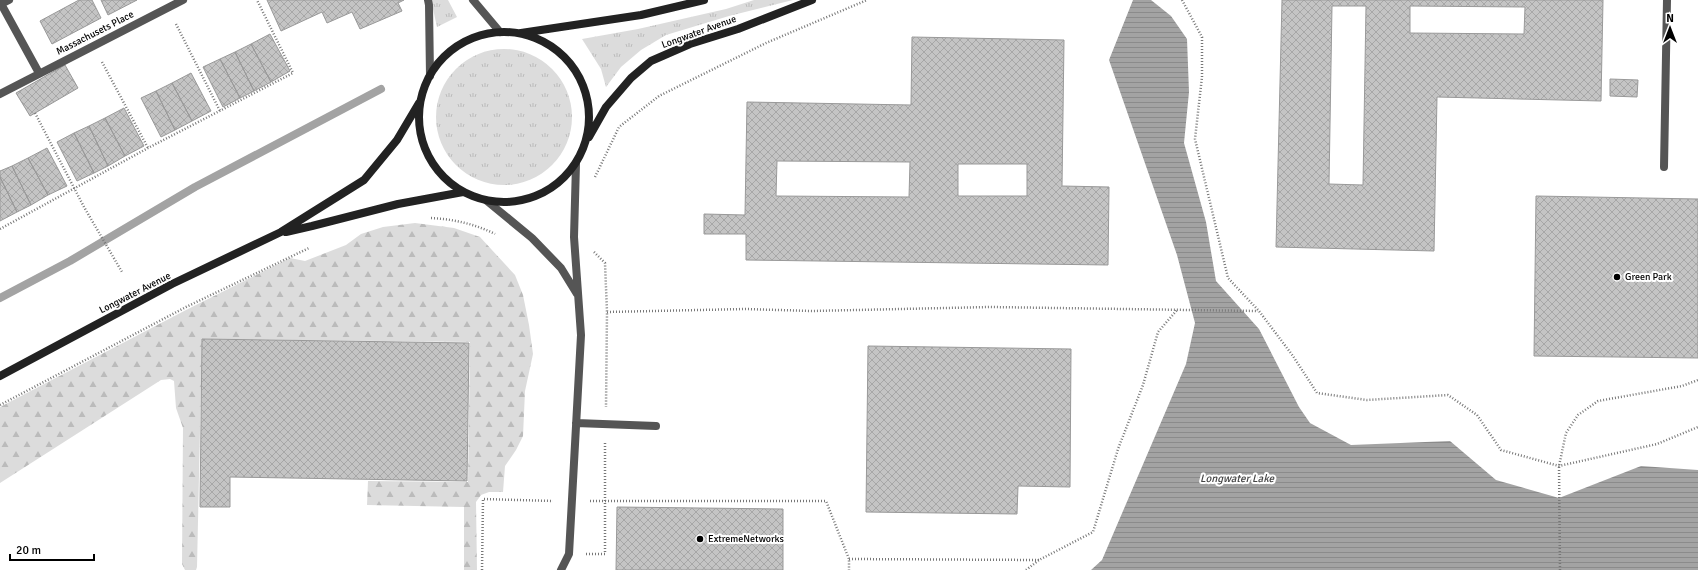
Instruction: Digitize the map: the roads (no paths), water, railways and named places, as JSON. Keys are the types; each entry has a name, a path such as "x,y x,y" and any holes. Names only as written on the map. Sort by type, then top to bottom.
{"street":[{"path":"9,0 0,3 38,73"},
{"name":"Massachusets Place","path":"0,94 38,73 183,0"},
{"path":"428,0 430,76"},
{"path":"473,0 500,32"},
{"path":"519,33 540,40 558,51 572,65 582,81 587,98 590,114 589,130 584,147 576,164 565,178 543,193 512,202 487,201 463,192 451,185 440,174 431,161 425,148 420,120 421,100 430,76 444,58 460,45 479,35 500,32 519,33 641,15 704,0"},
{"name":"Longwater Avenue","path":"584,147 606,106 631,78 651,61 690,44 738,29 812,0"},
{"path":"1664,167 1667,0"},
{"name":"Longwater Avenue","path":"0,376 172,284 281,232 364,180 397,140 421,100"},
{"path":"561,570 569,554 581,335 574,237 576,164"},
{"name":"Longwater Avenue","path":"281,232 312,226 398,204 463,192"},
{"path":"487,201 532,238 561,268 578,295"},
{"path":"576,423 656,426"}],"water":[{"name":"Longwater Lake","path":"1133,0 1151,0 1171,16 1187,39 1189,92 1184,143 1206,222 1216,281 1259,329 1299,407 1310,423 1351,445 1450,441 1496,480 1559,498 1641,466 1698,470 1698,570 1091,570 1102,560 1186,364 1195,323 1177,255 1109,60"}],"waterway":[{"path":"0,298 70,261 195,187 381,89"}],"place":[{"name":"Green Park","path":"1617,277"},
{"name":"ExtremeNetworks","path":"700,539"}]}
